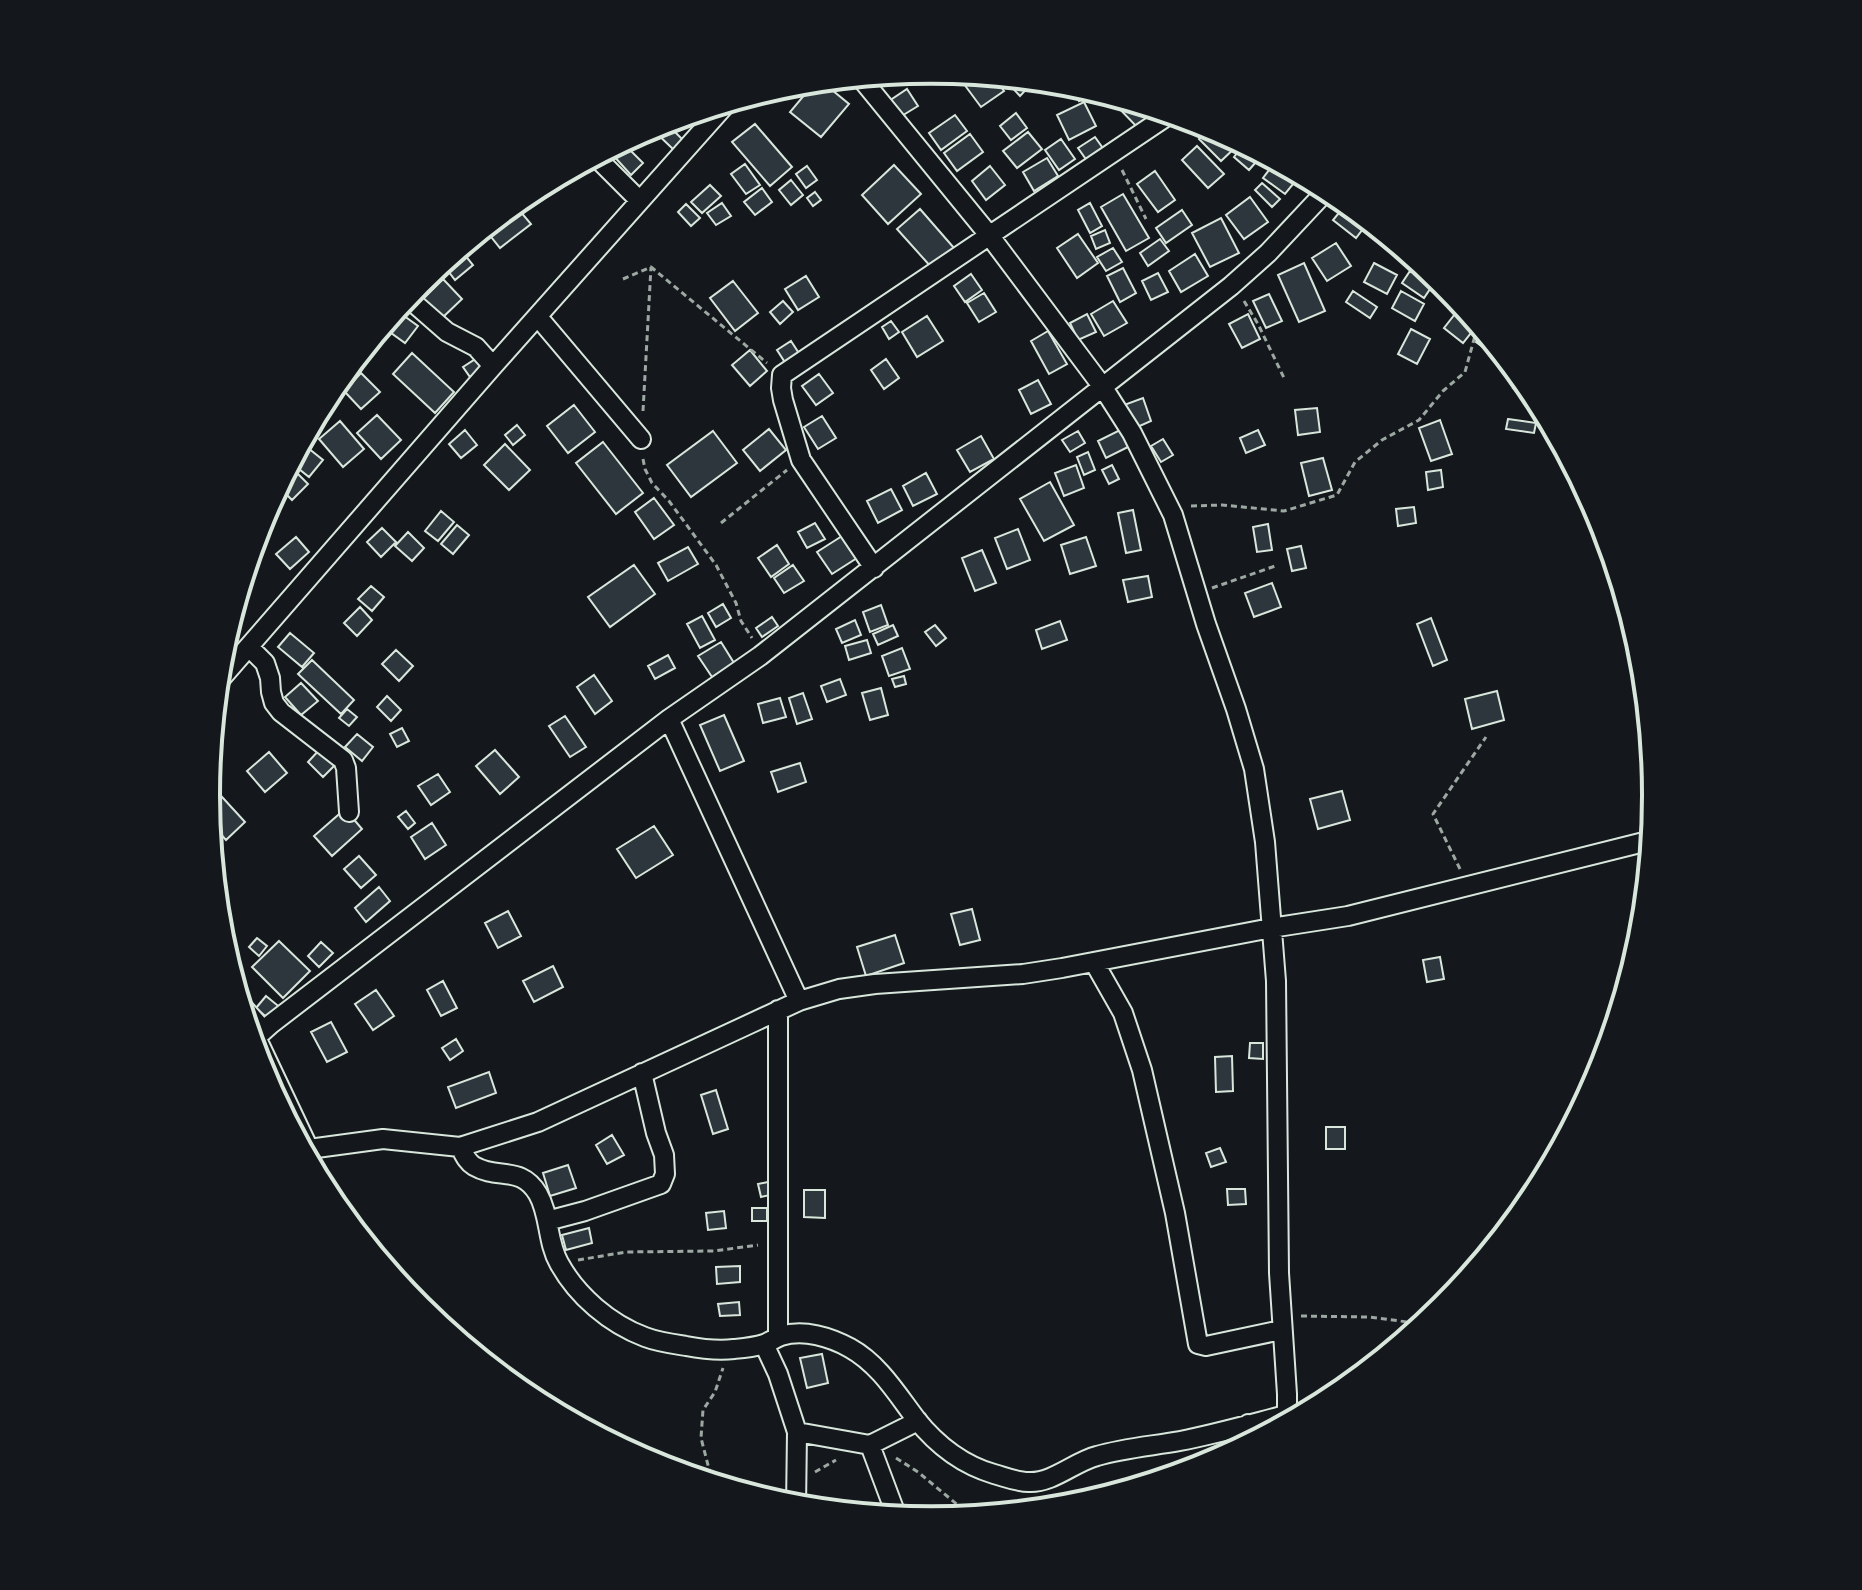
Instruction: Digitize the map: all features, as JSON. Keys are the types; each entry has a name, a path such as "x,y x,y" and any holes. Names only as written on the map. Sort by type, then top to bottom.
{"street":[{"path":"868,87 989,235 1102,386 1132,433 1173,515 1236,709 1254,769 1265,842 1276,981 1279,1273 1287,1410"},
{"path":"232,666 713,119"},
{"path":"874,568 801,460 783,400 782,375 1159,122"},
{"path":"603,164 639,200"},
{"path":"261,1033 669,719 760,656 874,568 1231,286 1268,253 1318,199"},
{"path":"416,305 447,332 476,347 493,366"},
{"path":"538,317 641,439"},
{"path":"249,647 265,663 274,703 281,712 343,760 349,812"},
{"path":"669,719 799,1001"},
{"path":"317,1153 383,1139 460,1147 538,1122 778,1010 839,989 1023,974 1348,916 1640,843"},
{"path":"1094,962 1123,1013 1142,1070 1175,1213 1198,1344 1206,1346 1281,1323"},
{"path":"778,1010 777,1246 771,1341 797,1432 796,1493"},
{"path":"547,1221 661,1184 665,1174 664,1155 642,1073"},
{"path":"460,1147 475,1167 525,1178 538,1194 551,1246 559,1263 588,1301 615,1321 645,1337 703,1349 730,1350 800,1334 825,1337 852,1349 894,1387 918,1421 957,1457 985,1471 1026,1482 1044,1480 1094,1456 1266,1422"},
{"path":"797,1432 870,1445 918,1421"},
{"path":"1244,1433 1248,1424"},
{"path":"870,1445 892,1504"}],"path":[{"path":"1114,152 1146,219"},
{"path":"651,267 782,375"},
{"path":"623,279 651,267"},
{"path":"651,267 641,439 645,469 652,483 716,565 760,656"},
{"path":"1231,286 1249,308 1285,380"},
{"path":"1173,515 1190,506 1222,505 1284,511 1337,495 1355,462 1382,440 1419,420 1443,391 1465,372 1475,337"},
{"path":"721,523 801,460"},
{"path":"1197,593 1278,565"},
{"path":"1467,887 1433,814 1486,737"},
{"path":"559,1263 626,1252 714,1251 755,1245 777,1246"},
{"path":"1281,1323 1369,1317 1408,1322"},
{"path":"710,1470 701,1438 703,1410 715,1392 730,1350"}],"building":[{"path":"965,85 1002,88 1004,91 981,107"},
{"path":"907,89 918,106 900,117 889,101"},
{"path":"833,91 849,104 821,137 790,112 803,96"},
{"path":"1084,102 1096,126 1069,140 1057,115"},
{"path":"1120,110 1147,118 1137,127"},
{"path":"1016,113 1027,128 1011,140 1000,126"},
{"path":"955,115 967,131 941,150 929,133"},
{"path":"755,124 792,167 770,186 732,142"},
{"path":"675,132 684,141 675,151 661,137"},
{"path":"1028,132 1042,149 1017,168 1003,151"},
{"path":"970,134 983,152 957,171 944,153"},
{"path":"1095,137 1107,154 1090,165 1078,148"},
{"path":"1201,137 1232,151 1221,161 1199,139"},
{"path":"1061,139 1075,159 1059,170 1045,150"},
{"path":"1197,146 1224,174 1208,188 1182,160"},
{"path":"631,151 643,163 631,175 615,158"},
{"path":"1237,153 1255,163 1249,170 1234,157"},
{"path":"1047,158 1058,176 1034,191 1023,172"},
{"path":"745,164 760,185 746,194 731,174"},
{"path":"894,165 921,194 888,224 862,195"},
{"path":"807,166 817,180 806,188 796,174"},
{"path":"990,166 1005,185 986,200 972,181"},
{"path":"1269,170 1293,184 1285,194 1263,178"},
{"path":"1155,171 1175,200 1158,212 1137,184"},
{"path":"791,180 803,195 791,205 779,190"},
{"path":"1262,183 1280,199 1272,207 1255,190"},
{"path":"710,185 721,196 702,213 691,202"},
{"path":"762,188 772,202 755,215 744,202"},
{"path":"815,192 821,200 813,206 807,198"},
{"path":"1123,194 1149,238 1126,251 1101,207"},
{"path":"1250,197 1268,222 1244,239 1226,215"},
{"path":"722,203 731,216 716,225 707,213"},
{"path":"1090,203 1102,226 1090,233 1078,210"},
{"path":"686,204 700,218 691,226 678,212"},
{"path":"920,209 954,248 932,268 897,229"},
{"path":"1182,210 1192,225 1166,243 1156,228"},
{"path":"1339,213 1362,230 1356,238 1333,220"},
{"path":"522,214 531,224 500,248 491,237"},
{"path":"1221,218 1239,253 1210,267 1192,233"},
{"path":"1105,230 1110,243 1096,249 1091,236"},
{"path":"1078,234 1098,263 1077,278 1057,248"},
{"path":"1160,239 1169,251 1148,266 1140,253"},
{"path":"1336,243 1351,266 1327,281 1312,258"},
{"path":"1113,248 1122,262 1106,271 1097,257"},
{"path":"1195,254 1208,276 1181,292 1169,271"},
{"path":"466,257 473,265 455,280 449,272"},
{"path":"1304,263 1325,311 1299,322 1278,275"},
{"path":"1374,263 1397,275 1387,294 1364,282"},
{"path":"1123,268 1136,293 1120,302 1107,276"},
{"path":"1410,271 1430,289 1424,298 1402,283"},
{"path":"1158,273 1168,292 1151,300 1142,281"},
{"path":"971,274 982,290 965,302 954,286"},
{"path":"806,276 819,297 798,310 785,289"},
{"path":"443,279 462,299 442,318 423,299"},
{"path":"733,281 758,313 735,331 710,298"},
{"path":"1353,291 1377,307 1370,318 1346,302"},
{"path":"1401,291 1424,304 1415,321 1392,308"},
{"path":"984,293 996,312 979,322 967,303"},
{"path":"1269,294 1282,321 1266,328 1253,301"},
{"path":"783,301 793,312 780,324 770,312"},
{"path":"1113,301 1127,323 1104,336 1091,314"},
{"path":"1087,314 1096,332 1078,340 1070,323"},
{"path":"1248,314 1260,339 1242,348 1229,324"},
{"path":"1455,314 1471,333 1463,343 1444,328"},
{"path":"927,316 943,341 917,357 902,332"},
{"path":"405,317 418,326 405,343 391,333"},
{"path":"891,321 899,332 889,339 882,327"},
{"path":"1411,329 1430,339 1417,364 1398,354"},
{"path":"1048,331 1067,364 1049,374 1031,341"},
{"path":"791,341 802,358 788,367 777,350"},
{"path":"750,350 767,371 750,386 732,365"},
{"path":"412,353 454,392 435,413 393,374"},
{"path":"477,358 483,368 470,377 463,367"},
{"path":"886,359 899,378 884,389 871,370"},
{"path":"361,373 380,392 361,409 345,392"},
{"path":"819,374 833,393 816,405 802,386"},
{"path":"1038,380 1051,404 1031,414 1019,390"},
{"path":"1143,398 1151,421 1133,429 1124,405"},
{"path":"574,405 595,432 568,453 547,426"},
{"path":"1317,408 1320,432 1298,435 1295,410"},
{"path":"377,415 401,440 381,459 357,433"},
{"path":"822,416 836,438 818,449 804,427"},
{"path":"1508,419 1536,423 1534,433 1506,429"},
{"path":"1440,420 1452,454 1431,461 1419,428"},
{"path":"340,421 364,449 343,467 319,439"},
{"path":"517,425 525,435 513,445 505,435"},
{"path":"769,429 786,450 760,471 743,450"},
{"path":"465,430 477,445 461,458 449,444"},
{"path":"1120,430 1128,447 1106,458 1098,441"},
{"path":"1258,430 1265,445 1246,453 1240,438"},
{"path":"713,431 737,463 691,497 667,465"},
{"path":"1078,431 1085,443 1070,452 1062,440"},
{"path":"981,436 994,459 970,472 957,450"},
{"path":"1163,439 1173,455 1161,462 1151,446"},
{"path":"603,442 643,493 616,514 576,463"},
{"path":"505,444 530,470 509,490 484,465"},
{"path":"310,449 323,460 309,477 299,469"},
{"path":"1088,452 1095,470 1084,475 1077,457"},
{"path":"1323,458 1332,490 1309,496 1301,463"},
{"path":"1076,465 1084,488 1064,496 1055,473"},
{"path":"1112,465 1119,479 1109,484 1102,470"},
{"path":"1441,470 1443,487 1428,490 1426,472"},
{"path":"297,473 308,484 292,500 287,495"},
{"path":"926,473 937,494 913,506 903,486"},
{"path":"1050,482 1074,525 1044,541 1020,499"},
{"path":"891,489 902,510 878,523 867,501"},
{"path":"654,498 674,525 654,539 635,512"},
{"path":"1414,507 1416,523 1398,526 1396,509"},
{"path":"1133,510 1141,550 1126,553 1118,513"},
{"path":"441,511 454,522 438,541 425,531"},
{"path":"815,523 825,539 807,548 798,532"},
{"path":"1268,524 1272,550 1257,552 1253,527"},
{"path":"457,525 469,535 453,554 441,544"},
{"path":"382,528 396,542 381,557 367,542"},
{"path":"1018,529 1030,560 1007,569 995,538"},
{"path":"408,532 424,548 412,561 395,546"},
{"path":"842,536 857,558 832,574 817,552"},
{"path":"296,537 309,552 290,569 276,554"},
{"path":"1086,537 1096,566 1070,574 1061,545"},
{"path":"777,545 789,564 771,577 758,558"},
{"path":"1301,546 1306,568 1292,571 1287,549"},
{"path":"688,547 698,564 668,581 658,563"},
{"path":"982,550 996,583 975,591 962,558"},
{"path":"634,565 655,594 610,627 588,597"},
{"path":"793,565 804,581 784,593 774,578"},
{"path":"1148,576 1152,597 1128,602 1123,580"},
{"path":"1272,583 1281,607 1254,617 1245,593"},
{"path":"371,586 384,597 372,611 358,599"},
{"path":"723,604 731,618 716,627 708,613"},
{"path":"881,605 888,625 870,632 863,612"},
{"path":"360,607 372,620 357,636 344,623"},
{"path":"702,616 715,640 700,648 687,624"},
{"path":"772,617 778,626 762,637 756,628"},
{"path":"1431,618 1447,660 1433,666 1417,624"},
{"path":"855,620 861,635 842,643 836,629"},
{"path":"1060,621 1067,640 1042,649 1036,630"},
{"path":"893,625 898,636 878,645 873,634"},
{"path":"935,625 946,638 936,646 925,632"},
{"path":"290,633 314,653 302,667 278,647"},
{"path":"867,640 871,653 849,660 845,646"},
{"path":"721,642 734,663 712,677 698,656"},
{"path":"902,648 910,669 889,676 882,656"},
{"path":"396,650 413,666 399,681 382,664"},
{"path":"668,655 675,668 655,679 648,666"},
{"path":"312,660 354,700 341,714 298,674"},
{"path":"594,675 612,701 595,714 577,687"},
{"path":"904,676 906,684 895,687 892,679"},
{"path":"840,679 846,695 827,702 821,686"},
{"path":"301,683 318,701 301,715 285,697"},
{"path":"881,688 888,715 870,720 862,693"},
{"path":"1497,691 1504,720 1472,729 1465,699"},
{"path":"803,693 812,719 797,724 789,698"},
{"path":"387,696 401,710 391,721 377,707"},
{"path":"780,698 786,717 763,723 758,704"},
{"path":"347,709 357,717 349,726 339,718"},
{"path":"724,715 744,761 720,771 700,725"},
{"path":"565,716 586,747 570,757 549,726"},
{"path":"402,728 409,741 397,747 390,734"},
{"path":"357,734 373,747 362,761 345,747"},
{"path":"321,748 337,763 323,777 308,762"},
{"path":"495,750 519,777 500,794 476,766"},
{"path":"269,752 287,773 265,792 247,771"},
{"path":"800,763 806,782 778,792 771,772"},
{"path":"438,774 450,792 431,805 418,786"},
{"path":"1342,791 1350,820 1318,829 1310,799"},
{"path":"220,795 245,822 226,840 222,835"},
{"path":"345,809 362,829 332,856 314,836"},
{"path":"406,811 415,823 408,829 398,817"},
{"path":"432,823 446,845 425,859 411,837"},
{"path":"654,826 673,855 636,878 617,849"},
{"path":"359,856 376,875 361,888 344,869"},
{"path":"379,887 390,901 366,922 355,908"},
{"path":"972,909 980,940 960,945 951,914"},
{"path":"508,911 521,936 498,948 485,923"},
{"path":"895,935 904,963 866,976 857,947"},
{"path":"257,938 267,946 259,956 249,947"},
{"path":"279,941 310,971 283,998 252,967"},
{"path":"321,942 333,953 319,967 308,956"},
{"path":"1440,957 1444,979 1427,982 1423,960"},
{"path":"553,966 563,987 534,1002 523,981"},
{"path":"443,981 457,1008 441,1016 427,990"},
{"path":"376,990 394,1016 373,1030 355,1004"},
{"path":"266,996 282,1009 271,1021 256,1008"},
{"path":"331,1022 347,1052 327,1062 311,1032"},
{"path":"456,1039 463,1051 450,1060 442,1048"},
{"path":"1250,1043 1263,1043 1263,1059 1249,1058"},
{"path":"1232,1056 1233,1091 1216,1092 1215,1057"},
{"path":"489,1072 496,1093 456,1108 448,1087"},
{"path":"716,1090 728,1129 713,1134 701,1095"},
{"path":"1326,1127 1345,1127 1345,1149 1326,1149"},
{"path":"612,1135 624,1155 607,1164 596,1145"},
{"path":"1220,1148 1226,1162 1211,1167 1206,1153"},
{"path":"568,1165 576,1188 550,1196 543,1173"},
{"path":"768,1182 770,1195 761,1197 758,1184"},
{"path":"1227,1189 1245,1189 1246,1204 1228,1205"},
{"path":"804,1190 825,1190 825,1218 804,1217"},
{"path":"752,1208 767,1208 767,1221 752,1221"},
{"path":"724,1211 726,1228 708,1230 706,1213"},
{"path":"589,1228 592,1243 566,1250 562,1235"},
{"path":"740,1266 740,1282 717,1284 716,1267"},
{"path":"739,1302 740,1315 720,1316 718,1304"},
{"path":"822,1354 828,1383 807,1388 800,1358"}]}
